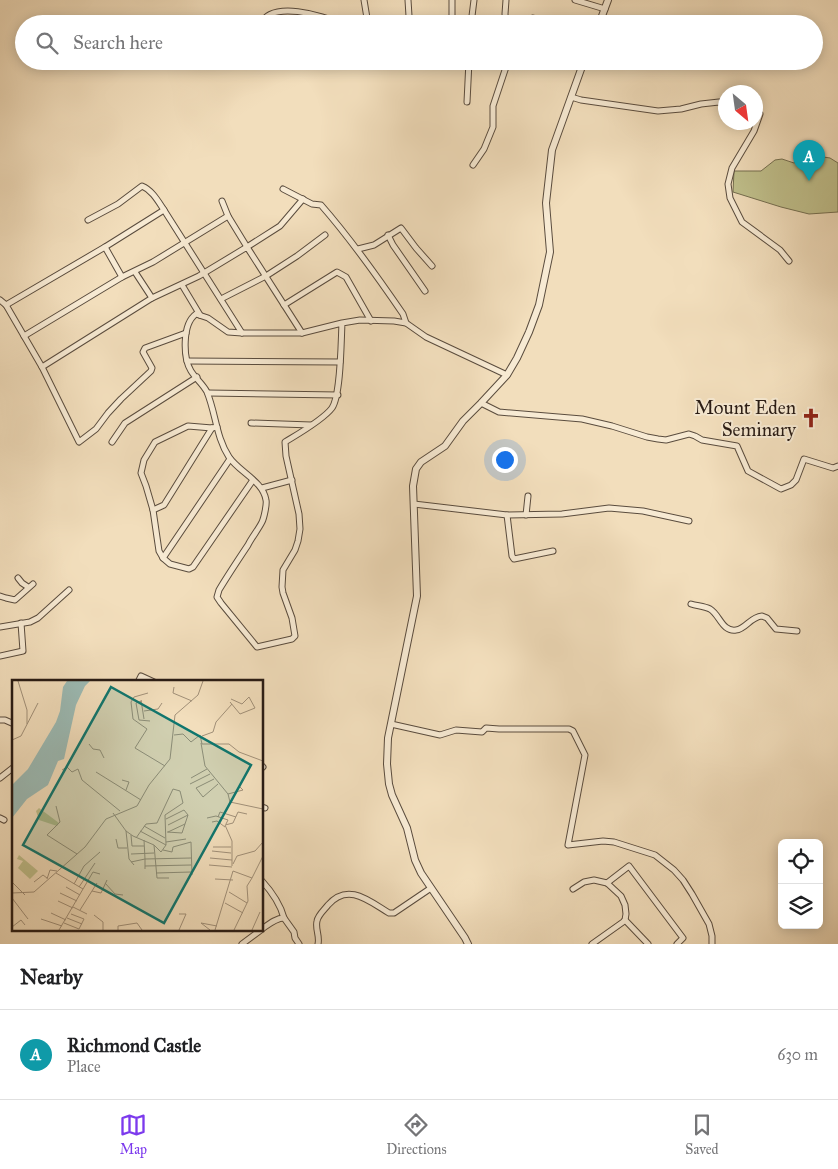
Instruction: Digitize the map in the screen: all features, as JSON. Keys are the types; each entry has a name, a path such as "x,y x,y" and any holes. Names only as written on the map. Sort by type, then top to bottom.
{"street":[{"path":"364,0 366,15"},
{"path":"408,0 409,15"},
{"path":"452,0 452,15"},
{"path":"472,15 474,0"},
{"path":"505,15 506,0"},
{"path":"576,0 605,9"},
{"path":"603,15 608,0"},
{"path":"269,15 294,10 320,15"},
{"path":"467,102 469,70"},
{"path":"473,165 484,149 494,127 493,106 505,70"},
{"path":"468,944 424,879 415,860 407,828 389,784 387,755 391,724 417,596 413,486 416,469 421,462 445,446 463,421 507,375 530,332 539,305 550,252 546,202 552,150 581,70"},
{"path":"571,97 658,111 718,102"},
{"path":"754,130 732,168 728,184 730,198 742,222 780,250 789,261"},
{"path":"88,220 118,204 142,186 146,188 164,210 242,333"},
{"path":"283,189 312,204 320,205 358,249 404,314 406,323"},
{"path":"42,367 152,298 182,285 280,226 303,200"},
{"path":"222,201 228,216 302,332"},
{"path":"6,305 164,210"},
{"path":"24,336 122,277 153,262 228,216"},
{"path":"358,249 374,245 401,228 432,266"},
{"path":"221,299 266,276 298,256 325,235"},
{"path":"388,235 425,291"},
{"path":"105,247 122,277"},
{"path":"134,272 152,298"},
{"path":"284,305 337,272 346,277 371,321"},
{"path":"182,285 200,315"},
{"path":"0,300 6,305 42,367 80,442 96,429 121,399 151,371 152,368 144,352 145,348 186,333"},
{"path":"342,323 338,395 333,407 326,415 285,442 286,456 299,514 300,529 295,550 283,570 282,587 282,593 292,618 294,636 292,639 257,647 218,598 219,590 263,521 266,500 262,488 230,460 214,428 208,393 192,372 187,361 186,333 193,316 196,314 208,318 228,332 242,333 302,332 342,323 360,320 406,323 426,337 507,375"},
{"path":"187,361 340,362"},
{"path":"112,442 125,423 197,377"},
{"path":"208,393 338,395"},
{"path":"481,403 499,412 582,419 658,439 666,440 689,434 702,440 737,446 748,471 781,488 791,486 796,480 804,459 833,468 838,466"},
{"path":"251,423 312,425"},
{"path":"214,428 188,426 155,442 144,460 140,473 153,510 159,551 163,558 170,564 189,569 193,567 253,480"},
{"path":"153,510 164,505 214,428"},
{"path":"163,558 230,460"},
{"path":"262,488 292,480"},
{"path":"526,515 528,496"},
{"path":"414,504 507,515 562,514 609,508 643,511 689,521"},
{"path":"507,515 512,556 514,559 553,551"},
{"path":"0,596 15,600 31,585 22,583 18,578"},
{"path":"0,627 30,622 38,618 70,590"},
{"path":"691,604 712,610 725,627 730,630 740,629 755,617 762,616 767,618 776,630 797,631"},
{"path":"0,656 23,651 21,623"},
{"path":"139,680 141,676 150,680"},
{"path":"0,720 12,723"},
{"path":"391,724 440,734 456,730 482,732 486,728 499,730 569,729 573,731 585,755 568,845 614,842 655,855 674,870 692,894 708,924 712,936 712,944"},
{"path":"0,778 12,769"},
{"path":"607,883 629,866 683,938 676,944"},
{"path":"573,889 584,882 594,880 607,883 621,896 625,905 626,914 624,922 592,944"},
{"path":"264,882 275,896 284,918 300,944"},
{"path":"318,944 317,919 334,898 351,893 389,913 394,913 431,888"},
{"path":"264,928 273,921 284,918"},
{"path":"625,920 648,944"},
{"path":"242,944 259,932"}],"green space":[{"path":"811,155 830,158 838,163 838,212 809,214 733,192 734,171 761,171 775,160 782,159 794,163"}],"place":[{"name":"Richmond Castle","path":"809,181"},
{"name":"Mount Eden Seminary","path":"811,418"}]}
